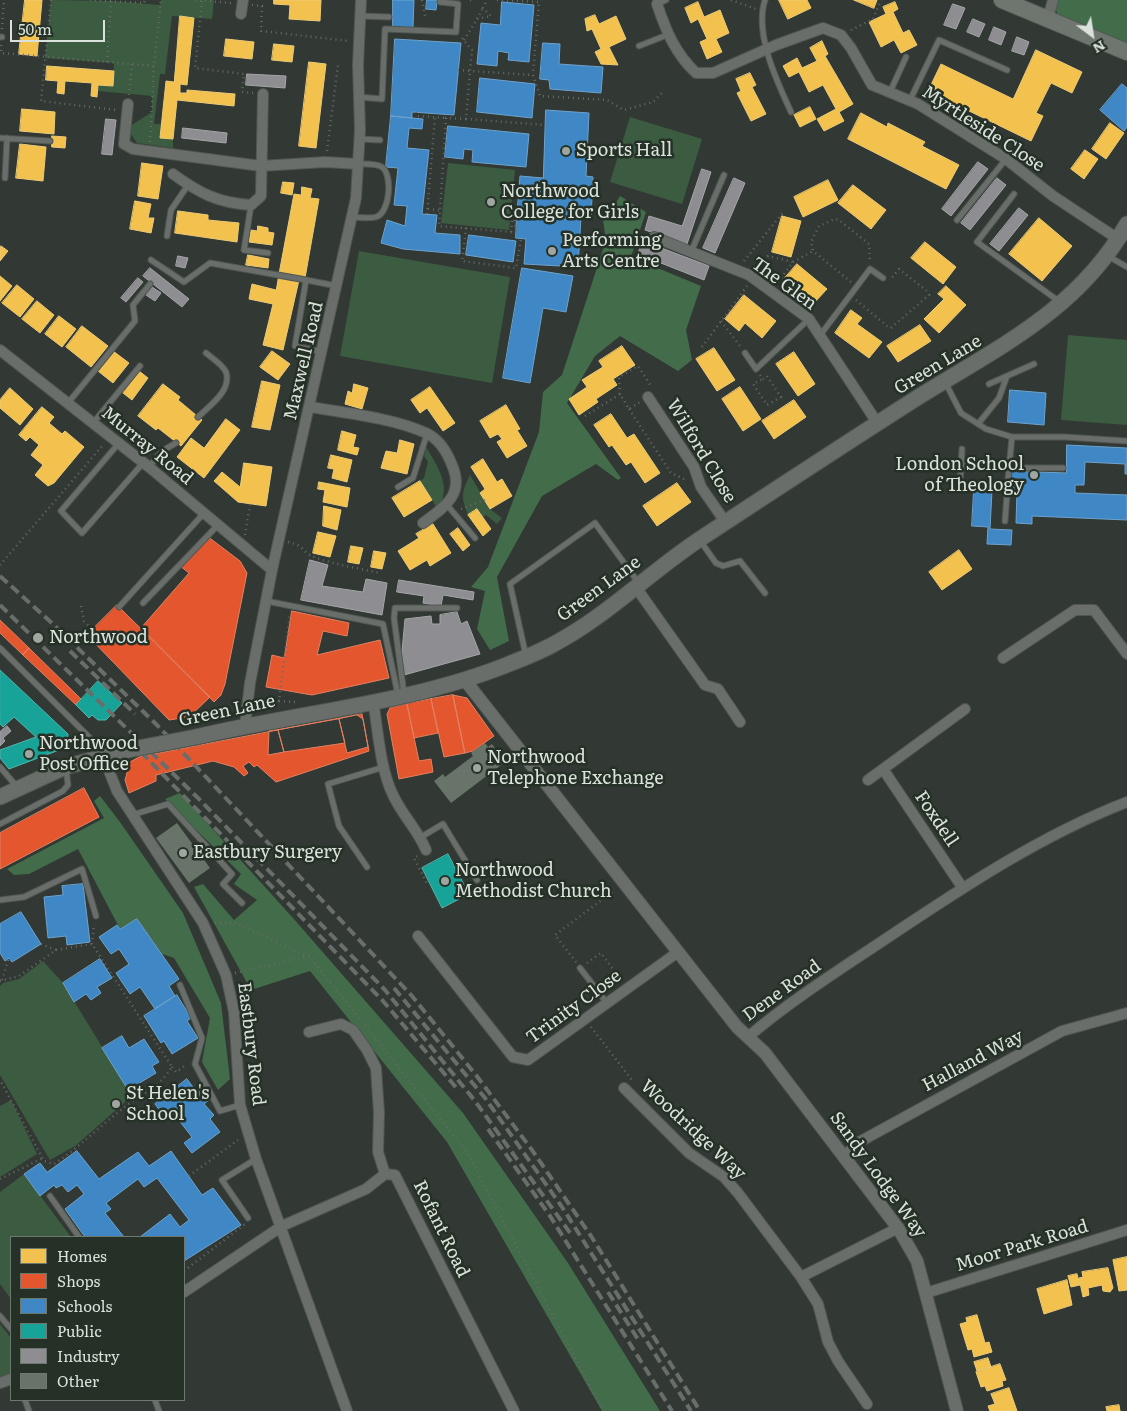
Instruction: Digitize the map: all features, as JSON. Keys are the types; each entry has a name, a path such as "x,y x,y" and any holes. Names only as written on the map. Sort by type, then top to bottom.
{"main road":[{"path":"1002,0 1127,52"},
{"name":"Green Lane","path":"0,797 66,767 103,756 245,725 401,695 464,679 554,644 590,622 699,540 944,382 993,353 1062,303 1106,254 1127,224"}],"street":[{"name":"Maxwell Road","path":"245,725 248,698 272,570 352,217 360,139 359,42 361,0"},
{"path":"1048,18 1053,0"},
{"path":"662,2 667,35 682,60 696,73 713,73 823,28 841,35"},
{"name":"Myrtleside Close","path":"841,35 851,48 872,85 910,100 1006,160 1053,196 1118,239"},
{"path":"173,174 208,196 228,204 251,205 261,196 263,94"},
{"path":"128,107 124,144 133,149 261,166 325,162 358,164"},
{"name":"The Glen","path":"654,237 753,278 809,319 821,334 878,424"},
{"name":"Murray Road","path":"0,350 146,465 272,570"},
{"name":"Wilford Close","path":"648,397 694,467 701,487 726,523"},
{"path":"310,408 350,414 427,433 440,444 455,472 455,489 450,508 423,523"},
{"path":"637,585 705,685 718,689 740,722"},
{"path":"1003,658 1075,610 1094,610 1127,654"},
{"name":"Dene Road","path":"464,679 737,1027 748,1037 857,958 962,887 1079,822 1127,802"},
{"path":"373,701 385,767 392,793 405,818 421,838 426,850"},
{"path":"868,780 965,709"},
{"name":"Eastbury Road","path":"103,756 117,791 174,875 203,923 226,975 234,1012 240,1105 256,1159 348,1411"},
{"name":"Foxdell","path":"883,769 962,887"},
{"name":"Trinity Close","path":"418,936 513,1057 528,1060 678,952"},
{"name":"Halland Way","path":"844,1156 861,1141 1062,1031 1127,1013"},
{"path":"309,1032 341,1024 353,1030 367,1050 376,1068 379,1113 378,1152 385,1174"},
{"name":"Sandy Lodge Way","path":"748,1037 765,1053 844,1156 898,1228 917,1261 957,1411"},
{"name":"Woodridge Way","path":"624,1088 689,1153 724,1177 801,1277 818,1304 828,1342 838,1361 867,1404"},
{"name":"Rofant Road","path":"185,1291 282,1226 366,1189 385,1174 395,1175 514,1411"},
{"path":"801,1277 898,1228"},
{"name":"Moor Park Road","path":"926,1292 1127,1230"}],"lane":[{"path":"765,0 762,11 768,50 776,78 791,112"},
{"path":"359,97 382,99 385,29 456,32 458,4 440,2"},
{"path":"360,16 389,17"},
{"path":"639,46 667,35"},
{"path":"910,100 939,40 1007,70"},
{"path":"890,92 906,57"},
{"path":"0,138 50,141"},
{"path":"5,178 8,138"},
{"path":"360,139 380,140"},
{"path":"957,220 1006,160"},
{"path":"352,217 375,218 380,215 385,208 388,193 389,178 386,171 380,165 358,164"},
{"path":"691,252 724,175"},
{"path":"167,236 171,210 188,185"},
{"path":"1014,194 977,242 1062,303"},
{"path":"251,205 244,250 268,253"},
{"path":"1106,254 1122,266 1127,267"},
{"path":"151,260 184,282 210,263 337,286"},
{"path":"821,334 870,269 883,278"},
{"path":"306,280 295,346 322,352"},
{"path":"68,403 135,321 133,305 150,284"},
{"path":"745,353 756,369 809,319"},
{"path":"198,417 222,394 227,379 223,368 206,353"},
{"path":"989,384 1034,364"},
{"path":"93,423 140,366"},
{"path":"978,424 999,398 1006,376"},
{"path":"944,382 961,413 986,429 1012,437 1065,437 1127,441"},
{"path":"398,487 413,478 427,433"},
{"path":"1005,521 1012,437"},
{"path":"115,440 61,512 82,533 146,465 162,451 176,443"},
{"path":"960,485 962,449"},
{"path":"961,466 1063,468"},
{"path":"450,508 475,538"},
{"path":"119,606 204,512"},
{"path":"527,656 510,584 595,523 626,566 637,585"},
{"path":"143,603 218,525"},
{"path":"699,540 716,563 723,566 740,561 765,593"},
{"path":"266,601 383,624 401,695"},
{"path":"401,695 394,618 395,608 457,608"},
{"path":"0,648 91,739 103,756"},
{"path":"0,767 18,788"},
{"path":"0,824 63,791 68,784 66,767"},
{"path":"367,866 339,826 328,784 385,767"},
{"path":"132,815 168,804 232,874 223,884 242,903"},
{"path":"421,838 443,824 477,880"},
{"path":"0,900 24,897 82,869 96,916"},
{"path":"580,968 607,1003"},
{"path":"180,985 202,1038 195,1064 220,1111 240,1105"},
{"path":"248,1218 222,1180 256,1159"},
{"path":"50,1196 78,1236"},
{"path":"0,1316 10,1328"}],"path":[{"path":"4,0 1,54 154,66"},
{"path":"51,0 41,101 128,107 132,64"},
{"path":"90,0 144,3 144,0"},
{"path":"150,151 154,66 161,0"},
{"path":"195,0 242,6 262,6 261,32 359,42"},
{"path":"422,0 425,16"},
{"path":"464,40 487,0"},
{"path":"497,0 539,2 533,75 540,96 607,100 624,110 653,102 662,93"},
{"path":"731,0 762,11"},
{"path":"841,35 873,19 881,0"},
{"path":"108,62 112,1"},
{"path":"202,1 195,68 244,74 242,92 263,94"},
{"path":"477,19 491,16 483,8"},
{"path":"456,32 472,50 466,118"},
{"path":"325,162 338,64"},
{"path":"458,70 533,75"},
{"path":"416,112 416,116 466,118 545,126"},
{"path":"427,214 435,117"},
{"path":"446,118 439,226 511,232 516,230 513,211 511,232"},
{"path":"427,209 439,210"},
{"path":"737,270 784,211"},
{"path":"856,286 814,250 811,242 819,226 835,219 869,244 870,269"},
{"path":"466,228 462,261 516,268 521,238"},
{"path":"772,291 793,262 814,250"},
{"path":"702,347 768,256 793,262"},
{"path":"850,295 887,326 892,328 929,295 927,291 899,269 889,282 883,278"},
{"path":"721,321 745,353"},
{"path":"629,409 655,393 638,366 619,377 620,394 629,409 671,473 701,487"},
{"path":"756,369 763,379"},
{"path":"767,376 780,397 766,405 753,384 763,379 767,376"},
{"path":"584,416 620,394"},
{"path":"0,565 115,440"},
{"path":"450,508 485,500"},
{"path":"244,546 250,504"},
{"path":"279,540 301,545 311,556 380,573"},
{"path":"81,606 84,621 92,629"},
{"path":"248,698 279,701 291,607"},
{"path":"426,850 414,858 427,884"},
{"path":"625,883 555,935 580,968 601,953 628,988"},
{"path":"96,916 92,944 172,1067 176,1072 195,1059"},
{"path":"203,923 235,923 309,956 467,1152 603,1411"},
{"path":"41,944 56,950"},
{"path":"1,980 19,976 56,950 92,944"},
{"path":"226,975 309,956"},
{"path":"1,980 10,958"},
{"path":"584,1019 633,1080 624,1088"},
{"path":"0,1080 44,1161 54,1164 80,1146 129,1104 160,1084 172,1067"},
{"path":"189,1176 249,1133"},
{"path":"0,1179 43,1158"},
{"path":"185,1270 243,1227 248,1218"}],"green space":[{"path":"51,0 111,1 160,5 161,0 214,0 212,19 172,16 165,74 160,74 154,124 162,124 160,138 173,139 173,148 137,143 130,133 130,126 152,112 152,96 98,91 98,85 113,86 114,63 45,58"},
{"path":"1056,0 1127,0 1127,44 1061,20 1054,7"},
{"path":"630,117 702,139 682,204 610,182"},
{"path":"448,163 515,170 509,230 441,223"},
{"path":"620,196 646,212 631,257 701,286 686,330 692,360 678,371 620,336 595,356 567,403 621,478 618,480 596,464 542,496 497,577 509,641 490,650 477,629 485,591 471,587 488,567 539,432 543,392 562,375 606,240 603,220 606,220"},
{"path":"359,251 510,277 492,383 340,356"},
{"path":"1068,335 1127,340 1127,425 1061,420"},
{"path":"426,447 442,477 444,485 442,501 437,508 420,481 424,478 428,462 424,456"},
{"path":"470,475 490,509 502,518 497,524 486,515 483,517 476,509 468,515 463,495"},
{"path":"180,793 293,918 463,1113 568,1263 660,1411 602,1411 447,1142 310,971 251,990 194,887 203,884 234,920 257,900 234,884 241,874 165,799"},
{"path":"100,796 183,913 221,1003 230,1079 218,1090 202,1062 210,1018 174,958 162,954 137,919 120,929 78,849 29,874 14,875 7,869 104,818 94,801"},
{"path":"43,961 63,983 132,1096 75,1146 50,1160 0,1075 0,986 3,983 19,979"},
{"path":"11,1100 37,1154 0,1177 0,1106"},
{"path":"24,1174 70,1236 10,1236 10,1298 0,1284 0,1192"},
{"path":"0,1324 10,1337 10,1373 0,1377"}],"building: Homes":[{"path":"25,0 42,0 37,56 19,54"},
{"path":"274,0 321,0 320,21 289,19 290,5 274,4"},
{"path":"779,0 807,0 811,8 788,19"},
{"path":"854,0 877,0 874,8"},
{"path":"698,2 704,17 720,10 729,33 716,39 722,52 707,59 700,42 707,39 698,19 691,23 685,8"},
{"path":"895,2 898,9 893,12 903,33 909,30 917,45 901,53 894,40 881,47 869,22 886,14 883,7"},
{"path":"595,15 599,24 616,16 626,39 609,47 618,65 601,64 595,52 601,49 592,29 587,31 585,19"},
{"path":"180,16 194,18 187,85 180,84 180,93 187,93 187,90 235,94 234,106 177,100 173,139 160,138 166,81 174,82"},
{"path":"226,39 254,42 252,59 224,56"},
{"path":"822,41 828,54 825,56 853,104 839,112 844,121 824,131 817,119 836,109 823,85 809,92 799,72 789,77 783,66 797,58 802,68 817,61 810,48"},
{"path":"274,44 294,46 292,62 272,60"},
{"path":"1036,50 1082,72 1072,93 1051,83 1036,113 1043,116 1031,141 928,91 941,64 1013,99"},
{"path":"309,62 326,64 316,148 299,146"},
{"path":"47,66 114,71 113,86 98,85 97,97 91,96 92,83 65,81 64,94 57,93 58,81 46,80"},
{"path":"750,73 756,85 752,87 766,114 751,121 737,93 741,91 736,79"},
{"path":"810,107 816,119 800,127 794,115"},
{"path":"22,109 55,112 54,134 20,131"},
{"path":"861,113 887,127 888,123 925,142 922,146 959,165 946,189 848,139"},
{"path":"1110,123 1124,133 1106,159 1092,149"},
{"path":"52,136 66,137 65,148 52,147"},
{"path":"20,144 46,147 43,181 16,178"},
{"path":"1085,150 1098,159 1084,179 1071,169"},
{"path":"142,163 163,166 158,199 138,196"},
{"path":"828,180 838,200 803,217 794,197"},
{"path":"283,182 294,183 292,195 281,193"},
{"path":"853,185 886,210 871,229 838,203"},
{"path":"302,187 312,189 310,198 319,199 305,278 279,274 294,194 301,195"},
{"path":"135,201 151,204 148,218 154,218 151,233 130,229"},
{"path":"178,211 208,215 208,220 239,223 237,242 175,233"},
{"path":"782,216 801,221 791,257 772,252"},
{"path":"1039,218 1072,246 1042,281 1009,254"},
{"path":"258,226 268,228 268,232 274,233 272,245 249,242 251,230 257,231"},
{"path":"925,242 956,267 943,284 911,258"},
{"path":"0,247 8,251 0,261"},
{"path":"248,255 269,259 268,268 246,265"},
{"path":"797,264 827,289 814,303 785,278"},
{"path":"0,276 12,286 0,301"},
{"path":"279,276 299,280 283,350 263,345 273,304 249,299 252,284 276,290"},
{"path":"17,285 34,299 20,317 2,303"},
{"path":"946,286 966,305 939,333 924,319 944,299 938,294"},
{"path":"744,295 776,321 762,338 745,323 739,331 725,319"},
{"path":"37,301 54,315 40,333 22,319"},
{"path":"851,310 862,318 857,324 882,342 869,358 835,333"},
{"path":"59,316 76,329 62,347 45,334"},
{"path":"920,325 931,341 898,362 887,346"},
{"path":"82,326 108,346 91,367 66,347"},
{"path":"622,346 635,365 613,379 617,385 596,399 598,402 579,415 569,399 587,387 582,380 603,367 599,361"},
{"path":"714,348 735,380 717,391 696,359"},
{"path":"113,351 129,363 113,383 98,371"},
{"path":"272,351 290,364 278,380 260,367"},
{"path":"794,352 815,384 798,396 776,364"},
{"path":"139,371 148,378 132,400 123,393"},
{"path":"262,381 280,385 270,430 252,427"},
{"path":"163,384 180,397 178,400 202,420 181,446 158,428 156,430 138,416"},
{"path":"354,384 368,388 362,409 345,404 348,391 352,393"},
{"path":"430,387 455,423 443,431 427,408 420,413 411,400"},
{"path":"740,387 761,419 743,431 722,399"},
{"path":"10,388 33,409 20,425 0,408 0,400"},
{"path":"794,400 806,417 774,439 762,421"},
{"path":"506,405 520,429 517,430 527,446 507,458 497,442 502,439 498,434 490,438 480,421"},
{"path":"42,407 54,417 49,423 62,434 65,431 84,447 54,483 48,486 35,475 43,465 31,455 39,445 30,437 26,441 19,435"},
{"path":"611,414 627,438 634,434 660,473 645,483 631,462 626,465 612,445 609,447 594,425"},
{"path":"226,419 240,430 204,478 177,457 191,438 204,448"},
{"path":"342,431 356,435 353,447 359,448 357,455 338,450"},
{"path":"400,440 414,444 407,474 381,468 386,451 397,453"},
{"path":"331,455 352,460 347,482 332,478 334,469 328,468"},
{"path":"483,459 497,482 502,479 512,496 490,509 480,493 485,489 471,467"},
{"path":"244,463 272,467 266,506 238,502 214,481 222,472 240,487"},
{"path":"420,481 432,500 404,517 392,498"},
{"path":"319,482 350,488 347,507 323,502 325,490 318,489"},
{"path":"677,483 691,502 657,526 643,506"},
{"path":"324,506 341,510 337,530 323,526"},
{"path":"477,509 491,529 483,536 468,515"},
{"path":"433,524 451,553 430,566 427,560 410,570 398,551 419,538 416,534"},
{"path":"458,528 470,545 463,551 450,534"},
{"path":"318,532 336,536 330,557 313,553"},
{"path":"351,546 363,548 359,564 348,562"},
{"path":"959,550 972,569 942,590 929,572"},
{"path":"374,551 386,553 382,569 371,567"},
{"path":"1127,1257 1127,1290 1119,1291 1113,1260"},
{"path":"1108,1268 1113,1288 1110,1292 1103,1291 1102,1285 1088,1288 1089,1295 1083,1297 1079,1278 1083,1277 1082,1272"},
{"path":"1077,1274 1080,1285 1071,1287 1068,1276"},
{"path":"1067,1280 1072,1305 1044,1314 1037,1289"},
{"path":"977,1315 985,1343 989,1342 992,1352 974,1357 972,1349 968,1350 960,1324 967,1322 966,1318"},
{"path":"988,1358 991,1367 977,1371 974,1362"},
{"path":"1000,1364 1006,1380 1002,1381 1003,1386 987,1391 985,1386 981,1387 976,1372"},
{"path":"1009,1388 1017,1411 990,1411 988,1406 995,1404 991,1394"},
{"path":"1119,1405 1120,1411 1107,1411 1106,1407"}],"building: Shops":[{"path":"207,536 240,561 247,573 225,684 221,695 214,702 141,628 189,573 180,566"},
{"path":"117,605 210,697 189,717 169,720 87,635"},
{"path":"292,611 349,623 347,636 323,631 317,655 380,640 389,678 312,695 266,687 272,655 284,658"},
{"path":"0,620 29,648 23,655 0,633"},
{"path":"29,648 81,699 76,705 23,655"},
{"path":"453,695 465,753 444,757 431,699"},
{"path":"453,695 467,698 494,736 473,751 465,753"},
{"path":"431,699 438,733 414,738 407,704"},
{"path":"407,704 419,761 431,759 433,772 399,779 387,714 390,708"},
{"path":"362,714 369,751 276,782 257,765 254,767 249,762 243,766 248,773 244,776 234,767 213,761 156,775 156,781 129,793 125,780 130,762 139,757"},
{"path":"357,715 363,719 368,747 347,753 339,719"},
{"path":"339,719 345,743 284,752 278,730"},
{"path":"278,730 284,752 268,755 269,731"},
{"path":"84,788 99,817 0,869 0,833"}],"building: Schools":[{"path":"393,0 414,0 413,28 393,27"},
{"path":"427,0 437,0 436,10 426,9"},
{"path":"502,2 534,5 529,62 508,60 509,53 498,51 497,66 477,64 481,23 500,25"},
{"path":"395,39 461,43 454,115 412,112 412,118 391,116"},
{"path":"543,43 560,44 559,64 603,67 601,93 550,89 549,80 540,79"},
{"path":"480,78 535,84 532,118 477,112"},
{"path":"1122,84 1127,88 1127,127 1124,131 1100,110"},
{"name":"Sports Hall","path":"546,110 589,113 586,176 593,177 591,218 517,213 520,176 543,178"},
{"path":"391,116 423,119 422,129 409,128 407,148 429,150 422,214 437,215 435,233 460,235 460,254 403,249 381,243 387,220 405,226 407,206 394,205 398,168 386,167"},
{"path":"448,126 529,134 526,167 472,162 473,150 464,149 463,159 445,157"},
{"name":"Performing Arts Centre","path":"517,213 581,217 578,267 524,264 526,239 516,238"},
{"path":"469,235 516,241 513,262 466,255"},
{"path":"522,268 573,276 566,312 543,308 530,383 503,378"},
{"name":"London School of Theology","path":"1010,390 1046,393 1044,425 1008,422"},
{"name":"London School of Theology","path":"1067,445 1127,448 1127,474 1125,474 1125,464 1085,462 1084,485 1075,485 1075,493 1127,495 1127,520 1032,516 1032,524 1016,523 1017,491 1009,491 1009,471 1066,473"},
{"name":"London School of Theology","path":"974,490 992,491 990,529 1012,530 1011,545 987,544 988,527 972,526"},
{"path":"83,884 90,942 67,945 66,936 48,938 44,897 63,895 62,886"},
{"path":"21,912 41,944 12,962 9,958 5,961 0,953 0,924"},
{"path":"137,919 179,979 169,986 175,996 155,1009 140,987 130,994 116,973 129,964 119,949 111,954 99,937 117,925 120,929"},
{"path":"100,959 112,978 97,987 101,993 91,1000 86,994 74,1002 63,983"},
{"path":"177,995 191,1018 187,1021 198,1038 172,1054 164,1041 161,1043 144,1016"},
{"path":"122,1036 129,1048 144,1039 159,1062 152,1066 156,1073 128,1090 102,1048"},
{"path":"187,1079 196,1091 201,1088 210,1099 204,1104 214,1115 210,1119 220,1132 192,1153 184,1143 192,1137 174,1114 167,1120 155,1104"},
{"path":"77,1151 99,1179 138,1152 149,1166 171,1151 202,1195 213,1188 241,1225 185,1260 185,1236 141,1236 170,1214 180,1227 189,1220 157,1178 144,1187 138,1179 106,1203 111,1209 105,1213 123,1236 84,1236 65,1209 84,1194 77,1185 68,1192 62,1185 56,1188 54,1185 40,1196 24,1174 40,1163 47,1172"}],"building: Public":[{"path":"0,670 68,734 67,747 9,769 0,758 0,750 36,737 14,717 3,727 0,724"},
{"path":"98,681 122,703 106,720 98,720 92,715 89,718 76,705"},
{"name":"Northwood Methodist Church","path":"448,854 469,894 442,908 422,868"}],"building: Industry":[{"path":"953,4 965,8 956,29 944,25"},
{"path":"973,19 985,24 979,37 967,32"},
{"path":"994,27 1006,32 1001,45 989,40"},
{"path":"1017,37 1029,42 1024,55 1012,51"},
{"path":"247,74 286,76 285,88 246,85"},
{"path":"106,119 116,120 112,155 102,154"},
{"path":"183,128 227,133 226,143 182,138"},
{"path":"978,162 988,169 951,216 942,209"},
{"path":"702,169 711,172 687,244 645,230 649,216 682,226"},
{"path":"734,178 745,183 715,253 703,248"},
{"path":"997,178 1006,185 970,230 961,223"},
{"path":"1019,208 1028,215 999,251 990,244"},
{"path":"643,241 709,266 704,280 638,254"},
{"path":"178,256 188,258 185,268 176,266"},
{"path":"150,268 189,299 182,307 143,276"},
{"path":"138,278 143,282 126,302 121,298"},
{"path":"152,287 161,293 155,301 146,295"},
{"path":"310,560 328,565 322,586 363,592 366,579 387,583 382,615 301,600"},
{"path":"399,580 474,592 473,600 443,595 441,606 423,603 424,596 397,592"},
{"path":"457,612 461,624 467,621 480,654 404,675 402,651 405,619 431,616 432,624 440,624 440,615"},
{"path":"7,726 11,731 3,738 5,741 0,746 0,732"}],"building: Other":[{"name":"Northwood Telephone Exchange","path":"485,743 488,747 492,744 505,762 451,803 434,781 443,774 445,777 473,756 471,753"},
{"name":"Eastbury Surgery","path":"177,823 210,868 189,883 156,838"}],"railway":[{"path":"0,576 54,625 157,725 412,996 476,1075 532,1150 591,1236 700,1411"},
{"path":"0,605 198,798 385,990 475,1101 573,1237"},
{"path":"70,651 135,714"},
{"path":"141,752 383,1001 459,1091"},
{"path":"394,988 485,1098 562,1207 691,1411"},
{"path":"488,1129 550,1216 672,1411"},
{"path":"608,1292 639,1341"}],"place":[{"name":"Sports Hall","path":"566,151"},
{"name":"Northwood College for Girls","path":"491,202"},
{"name":"Performing Arts Centre","path":"552,251"},
{"name":"London School of Theology","path":"1034,475"},
{"name":"Northwood","path":"38,638"},
{"name":"Northwood Post Office","path":"29,754"},
{"name":"Northwood Telephone Exchange","path":"477,768"},
{"name":"Eastbury Surgery","path":"183,853"},
{"name":"Northwood Methodist Church","path":"445,881"},
{"name":"St Helen's School","path":"116,1104"}]}
